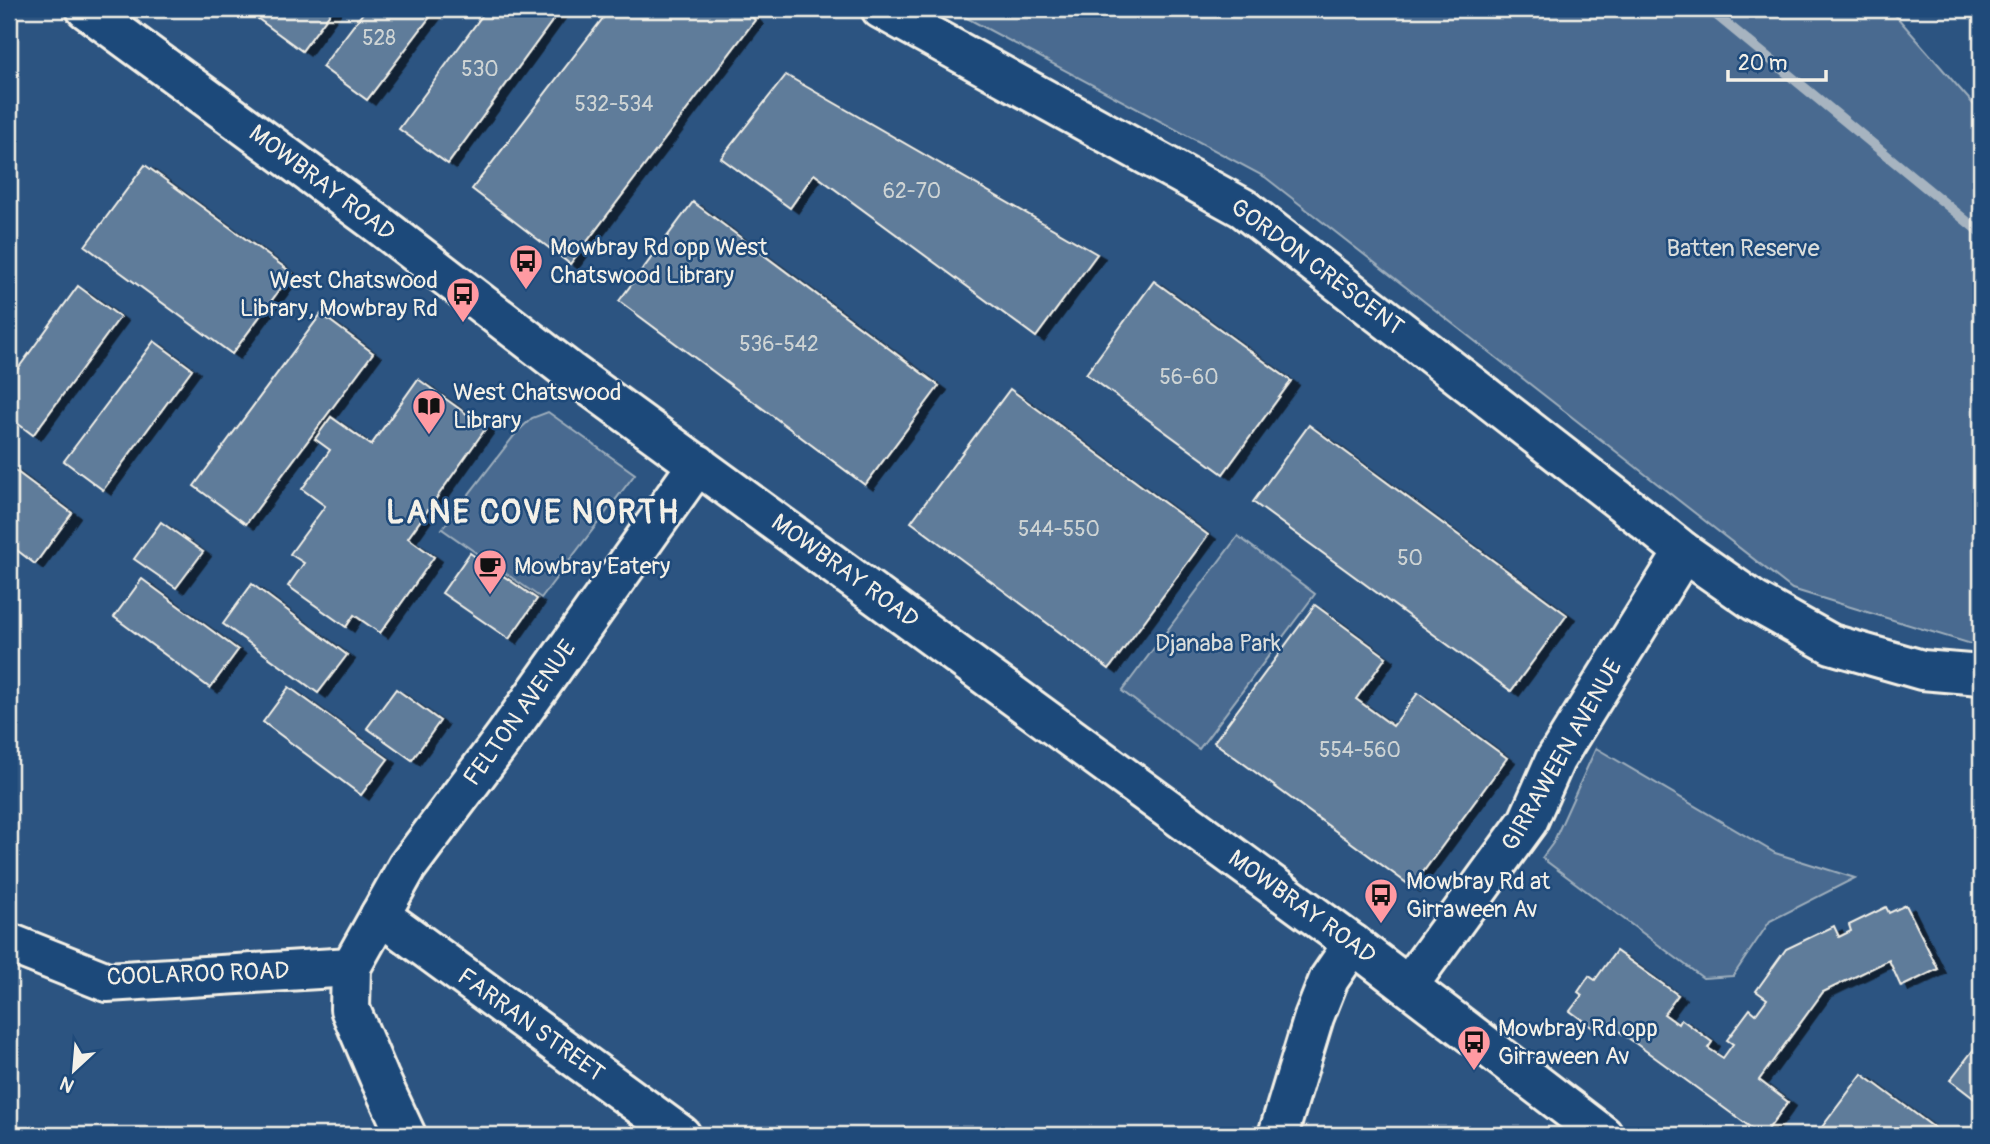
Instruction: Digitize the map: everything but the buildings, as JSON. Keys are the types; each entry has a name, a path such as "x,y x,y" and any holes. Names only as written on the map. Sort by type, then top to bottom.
{"street":[{"name":"MOWBRAY ROAD","path":"86,9 388,231 569,370 1353,944 1603,1135"},
{"name":"GORDON CRESCENT","path":"881,9 1243,208 1684,552 1754,601 1832,644 1922,670 1981,675"},
{"name":"FELTON AVENUE","path":"351,967 407,867 503,739 698,464"},
{"name":"GIRRAWEEN AVENUE","path":"1408,986 1528,821 1555,760 1684,552"},
{"name":"FARRAN STREET","path":"380,915 681,1135"},
{"name":"COOLAROO ROAD","path":"9,943 107,982 351,967"},
{"path":"1278,1135 1314,1017 1329,979 1353,944"},
{"path":"351,967 350,1009 406,1135"}],"green space":[{"name":"Batten Reserve","path":"950,9 1890,9 1981,113 1981,647 1792,589 1265,177"},
{"path":"548,412 635,474 541,598 442,529 517,432 532,418"},
{"name":"Djanaba Park","path":"1238,536 1315,594 1199,749 1122,691"},
{"path":"1596,748 1775,853 1855,878 1770,921 1733,976 1703,978 1542,858 1553,843"}],"waterway":[{"path":"1709,9 1981,233"}],"place":[{"name":"Mowbray Rd opp West Chatswood Library","path":"526,291"},
{"name":"West Chatswood Library, Mowbray Rd","path":"463,324"},
{"name":"West Chatswood Library","path":"429,436"},
{"name":"Mowbray Eatery","path":"490,596"},
{"name":"Mowbray Rd at Girraween Av","path":"1381,925"},
{"name":"Mowbray Rd opp Girraween Av","path":"1474,1072"}],"district":[{"name":"LANE COVE NORTH","path":"533,513"}]}
